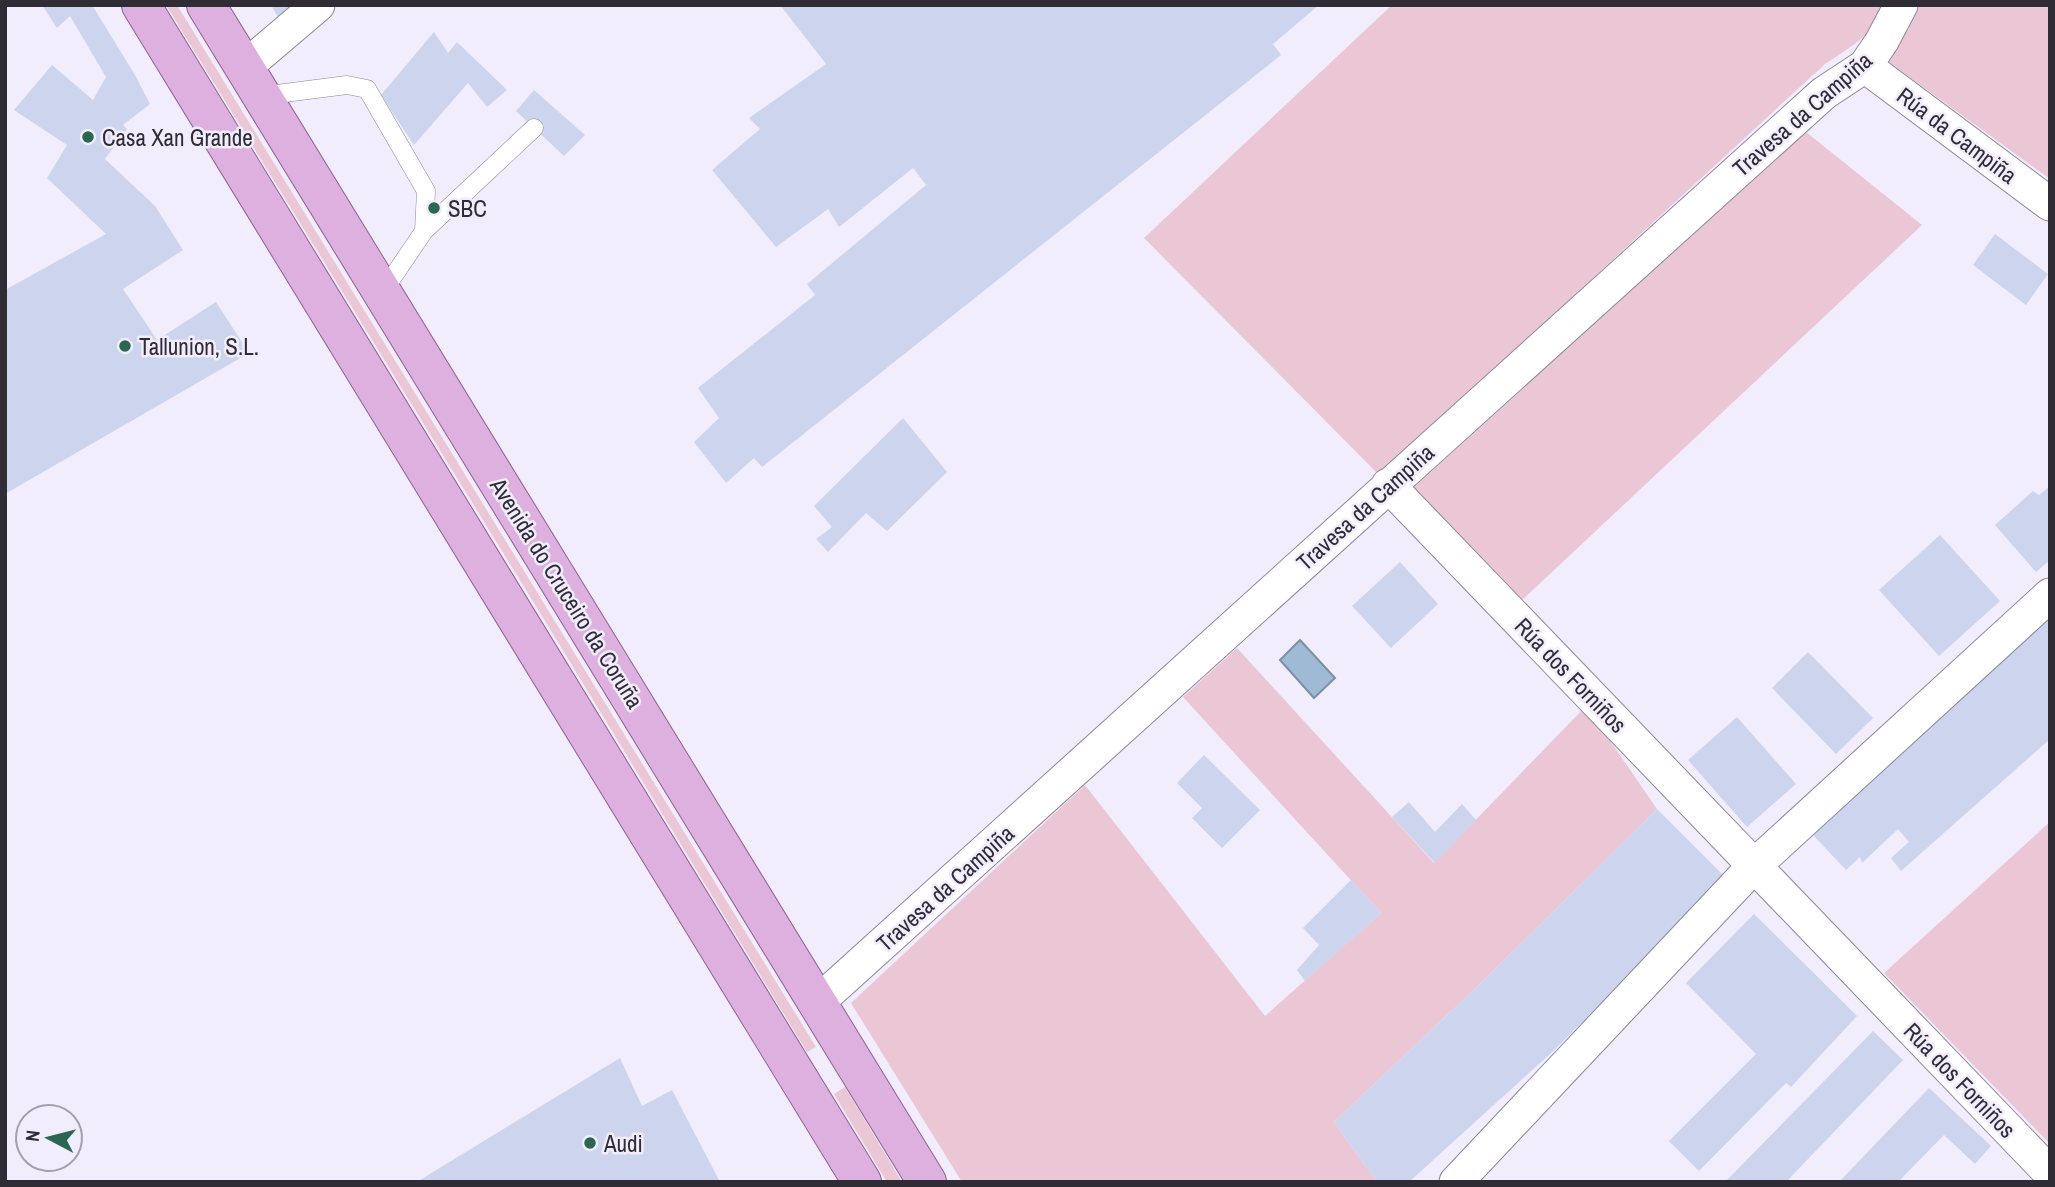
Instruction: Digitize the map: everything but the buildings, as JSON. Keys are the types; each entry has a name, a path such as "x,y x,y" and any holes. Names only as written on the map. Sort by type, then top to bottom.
{"main road":[{"path":"141,5 862,1182"},
{"name":"Avenida do Cruceiro da Coruña","path":"206,5 927,1182"}],"street":[{"path":"253,82 318,5"},
{"name":"Travesa da Campiña","path":"818,1002 1824,93 1865,66 1901,5"},
{"name":"Rúa da Campiña","path":"1865,66 2050,204"},
{"name":"Rúa dos Forniños","path":"1388,485 2050,1174"},
{"path":"1457,1182 1754,866 2050,595"}],"lane":[{"path":"253,82 347,85 367,89 426,191 424,232"},
{"path":"382,293 424,232 534,128"}],"shaded area":[{"path":"166,5 177,5 816,1047 807,1052"},
{"path":"1392,5 1885,5 1870,31 1825,64 1379,475 1144,238"},
{"path":"1915,5 2050,5 2050,179 1886,60 1909,29"},
{"path":"1806,132 1922,225 1519,603 1409,492"},
{"path":"1237,648 1434,863 1586,706 1657,809 1482,982 1334,1122 1377,1182 962,1182 851,1003 1085,785 1265,1016 1381,913 1183,697"},
{"path":"2050,822 2050,1144 1884,973"},
{"path":"845,1087 902,1182 887,1182 834,1094"}],"water":[{"path":"1300,640 1335,678 1314,698 1280,660"}],"place":[{"name":"Casa Xan Grande","path":"88,137"},
{"name":"SBC","path":"434,208"},
{"name":"Tallunion, S.L.","path":"125,346"},
{"name":"Audi","path":"590,1143"}]}
